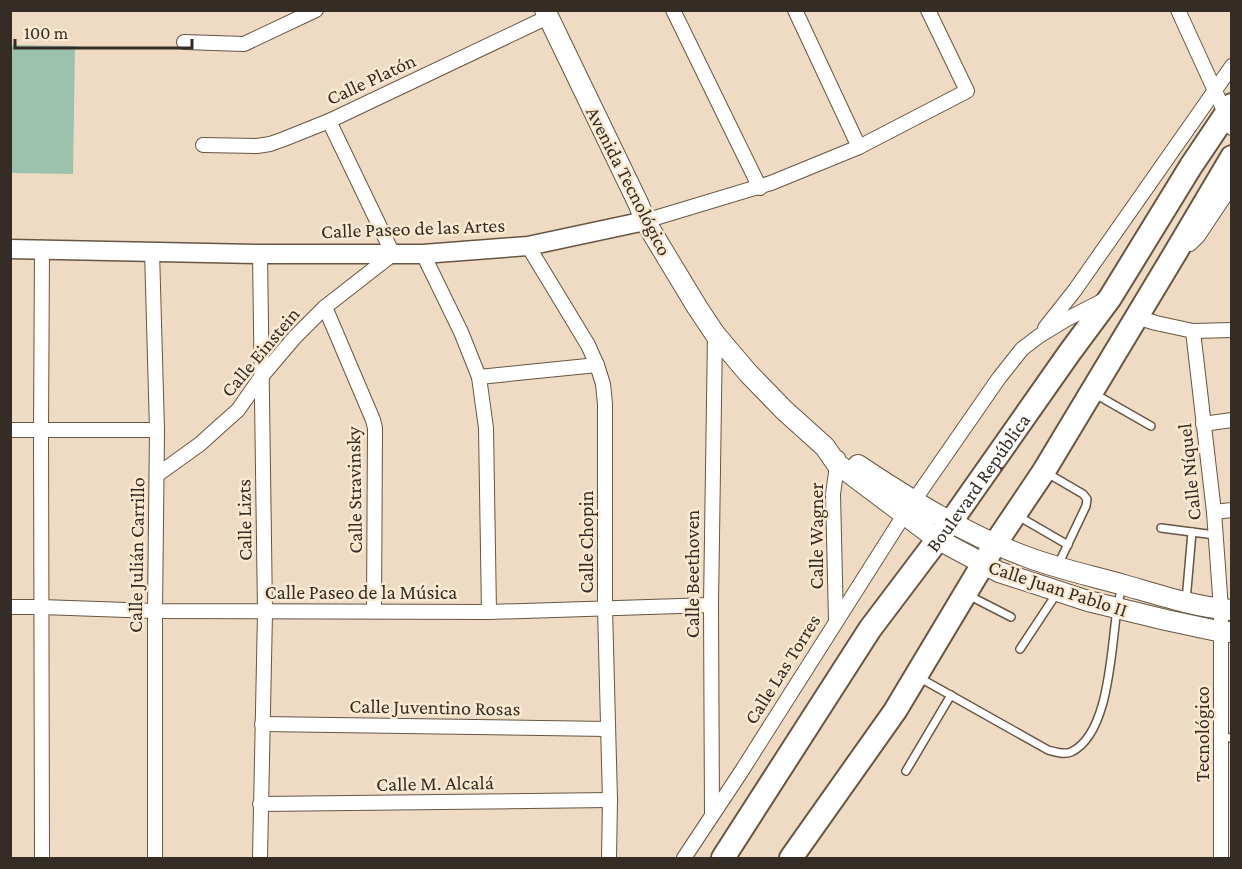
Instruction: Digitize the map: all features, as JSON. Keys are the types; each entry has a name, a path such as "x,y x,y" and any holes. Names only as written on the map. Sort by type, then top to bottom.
{"main road":[{"name":"Avenida Tecnológico","path":"547,14 645,221 697,307 715,334 755,381 833,454"},
{"name":"Boulevard República","path":"723,858 870,628 944,531 1070,351 1110,298 1226,110"},
{"path":"791,858 896,711 995,544 1044,471 1232,157"},
{"name":"Calle Juan Pablo II","path":"833,454 944,531 983,565 1058,592 1117,609 1227,632"},
{"name":"Calle Juan Pablo II","path":"944,531 995,544 1057,567 1186,601 1226,609"}],"street":[{"path":"184,42 244,44 316,10"},
{"path":"673,10 760,188"},
{"path":"795,10 859,147"},
{"name":"Calle Paseo de las Artes","path":"10,249 260,254 423,254 528,246 645,221 760,188 859,147 968,91 928,10"},
{"path":"1180,12 1226,110"},
{"name":"Calle Platón","path":"204,146 270,144 329,121 547,14"},
{"path":"1039,336 1226,110 1232,66"},
{"path":"329,121 393,254"},
{"path":"1177,250 1195,240 1232,184"},
{"name":"Calle Chopin","path":"528,246 588,345 603,384 609,858"},
{"path":"42,249 42,858"},
{"name":"Calle Julián Carrillo","path":"152,251 157,429 154,611 155,858"},
{"name":"Calle Lizts","path":"260,254 265,612 260,858"},
{"name":"Calle Einstein","path":"157,475 200,444 238,410 261,377 295,337 325,307 393,254"},
{"path":"423,254 461,332 479,377 486,428 489,612"},
{"path":"1039,336 1110,298"},
{"name":"Calle Stravinsky","path":"325,307 374,420 374,610"},
{"path":"1136,317 1192,331 1232,330"},
{"name":"Calle Níquel","path":"1192,331 1215,536 1226,609"},
{"name":"Calle Beethoven","path":"712,815 711,605 715,334"},
{"name":"Calle Las Torres","path":"684,858 909,508 999,378 1022,349 1039,336"},
{"path":"479,377 597,365"},
{"path":"1203,424 1232,420"},
{"path":"10,430 157,429"},
{"name":"Calle Wagner","path":"833,454 836,621"},
{"path":"1214,512 1232,510"},
{"name":"Calle Paseo de la Música","path":"10,607 154,611 489,612 711,605"},
{"name":"Tecnológico","path":"1221,858 1227,738 1226,609"},
{"name":"Calle Juventino Rosas","path":"262,724 608,729"},
{"name":"Calle M. Alcalá","path":"261,804 610,800"}],"lane":[{"path":"1091,392 1150,426"},
{"path":"1044,471 1083,494 1087,499 1086,506 1057,567"},
{"path":"1015,514 1068,545"},
{"path":"1161,528 1215,536"},
{"path":"1186,601 1192,532"},
{"path":"917,676 1048,750 1063,754 1070,753 1084,743 1094,728 1106,691 1117,609 1123,584"},
{"path":"1020,649 1058,592"},
{"path":"966,594 1011,617"},
{"path":"906,771 951,695"}],"green space":[{"path":"11,45 75,46 73,174 11,173"}]}
